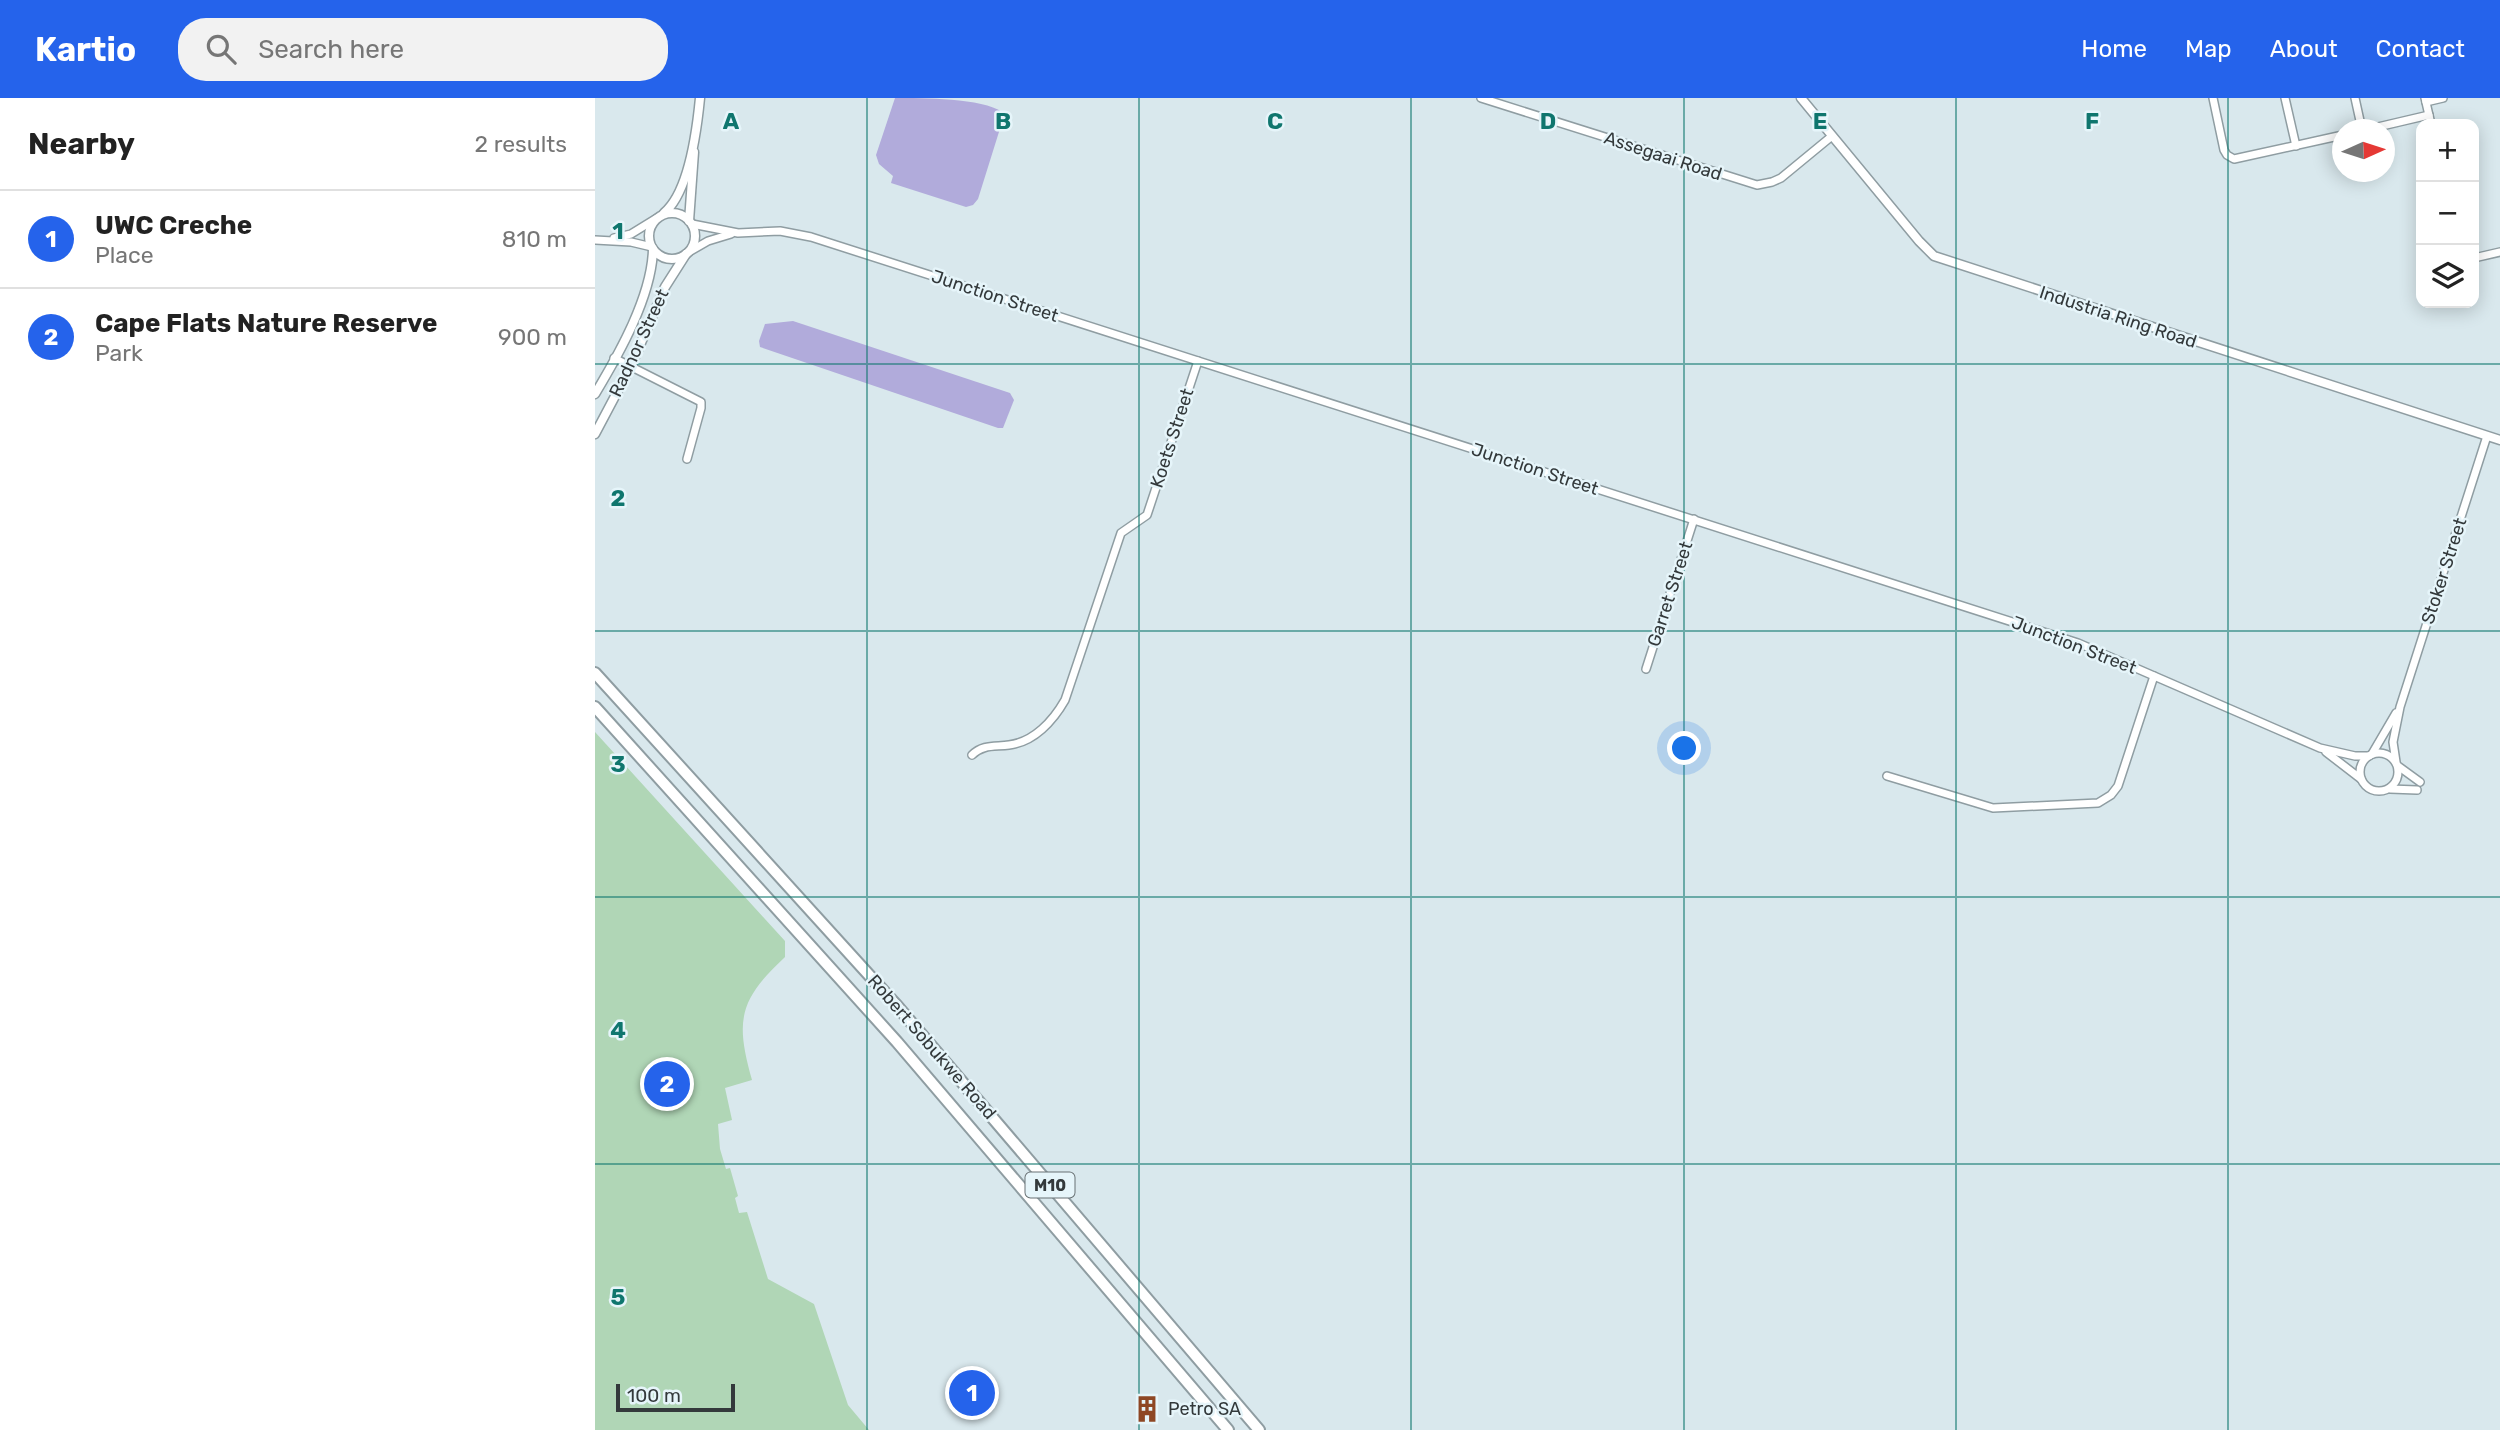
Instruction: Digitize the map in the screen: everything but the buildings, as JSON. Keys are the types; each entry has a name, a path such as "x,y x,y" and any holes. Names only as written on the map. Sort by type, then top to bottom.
{"main road":[{"name":"Robert Sobukwe Road","path":"595,673 890,998 1259,1430"},
{"name":"Robert Sobukwe Road","path":"595,707 889,1032 1228,1430"}],"street":[{"path":"595,240 631,234 668,209 677,196 694,138 700,98"},
{"name":"Assegaai Road","path":"1481,98 1756,185 1772,183 1781,178 1832,136"},
{"name":"Industria Ring Road","path":"1801,98 1934,256 2500,440"},
{"path":"2213,98 2224,150 2230,157 2237,159 2332,138"},
{"path":"2285,98 2296,146"},
{"path":"2355,98 2360,119"},
{"path":"2430,119 2425,100 2443,98"},
{"path":"2395,123 2429,115"},
{"path":"606,239 652,248 668,259 687,253 695,238 690,222 694,138"},
{"path":"652,248 649,232 658,218 674,213 690,222"},
{"name":"Junction Street","path":"690,222 738,233"},
{"name":"Junction Street","path":"687,253 708,241 738,233 788,232 811,237 2078,643 2320,748 2355,756 2370,755"},
{"name":"Radnor Street","path":"595,394 649,280 652,248"},
{"path":"2479,257 2500,252"},
{"name":"Radnor Street","path":"595,434 631,366 662,294 687,253"},
{"path":"614,358 701,402 687,459"},
{"name":"Koets Street","path":"972,755 981,748 1010,745 1026,740 1044,727 1057,712 1072,681 1121,533 1147,515 1198,360"},
{"name":"Stoker Street","path":"2397,764 2393,742 2400,707 2487,436"},
{"name":"Garret Street","path":"1646,669 1694,519"},
{"path":"1887,776 1987,807 2098,803 2112,795 2118,786 2154,676"},
{"name":"Stoker Street","path":"2370,755 2400,707"},
{"name":"Junction Street","path":"2320,748 2362,780"},
{"path":"2383,753 2418,786 2370,789 2362,780 2362,764 2370,755 2383,753"},
{"path":"2385,790 2397,780 2397,764"}],"green space":[{"path":"595,732 785,941 785,957 758,986 745,1012 744,1042 752,1080 725,1088 732,1120 718,1124 720,1149 726,1169 730,1168 738,1196 735,1198 739,1213 747,1212 768,1279 814,1304 848,1405 869,1430 595,1430"}],"shaded area":[{"path":"895,98 967,101 1002,112 1003,119 978,199 973,205 966,207 891,183 893,176 879,164 876,155"},
{"path":"793,321 1010,393 1014,400 1003,428 760,347 759,341 765,324"}],"place":[{"name":"Cape Flats Nature Reserve","path":"667,1084"},
{"name":"UWC Creche","path":"972,1393"},
{"name":"Petro SA","path":"1147,1409"}]}
